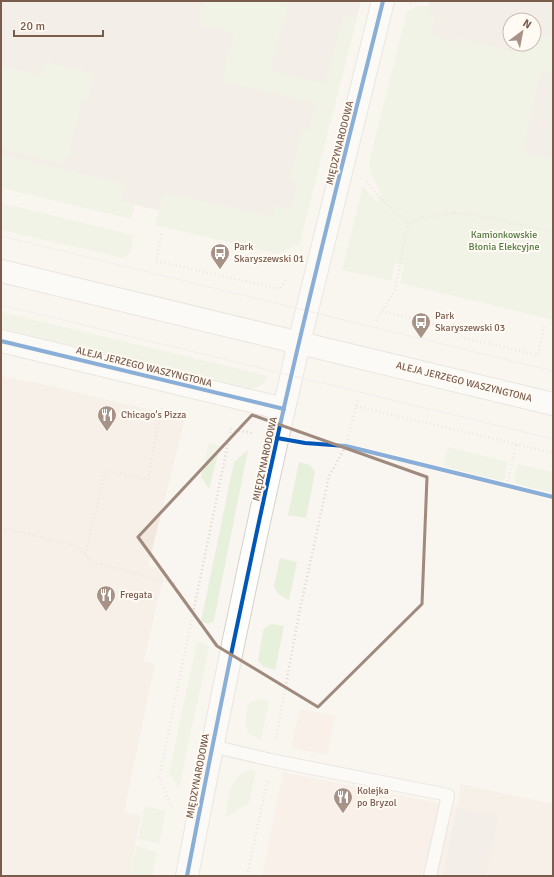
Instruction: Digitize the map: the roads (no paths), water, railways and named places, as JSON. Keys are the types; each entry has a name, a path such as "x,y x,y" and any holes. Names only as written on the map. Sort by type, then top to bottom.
{"street":[{"name":"MIĘDZYNARODOWA","path":"187,876 212,746 277,438 383,1"},
{"name":"ALEJA JERZEGO WASZYNGTONA","path":"1,271 553,404"},
{"name":"ALEJA JERZEGO WASZYNGTONA","path":"1,341 284,409"}],"lane":[{"path":"212,746 272,760 448,795 430,876"}],"tram line":[{"path":"1,236 553,371"},
{"path":"1,305 553,439"}],"place":[{"name":"Park Skaryszewski 01","path":"220,270"},
{"name":"Park Skaryszewski 03","path":"421,339"},
{"name":"Chicago's Pizza","path":"107,432"},
{"name":"Fregata","path":"106,612"},
{"name":"Kolejka po Bryzol","path":"343,814"}],"park label":[{"name":"Kamionkowskie Błonia Elekcyjne","path":"504,240"}]}
